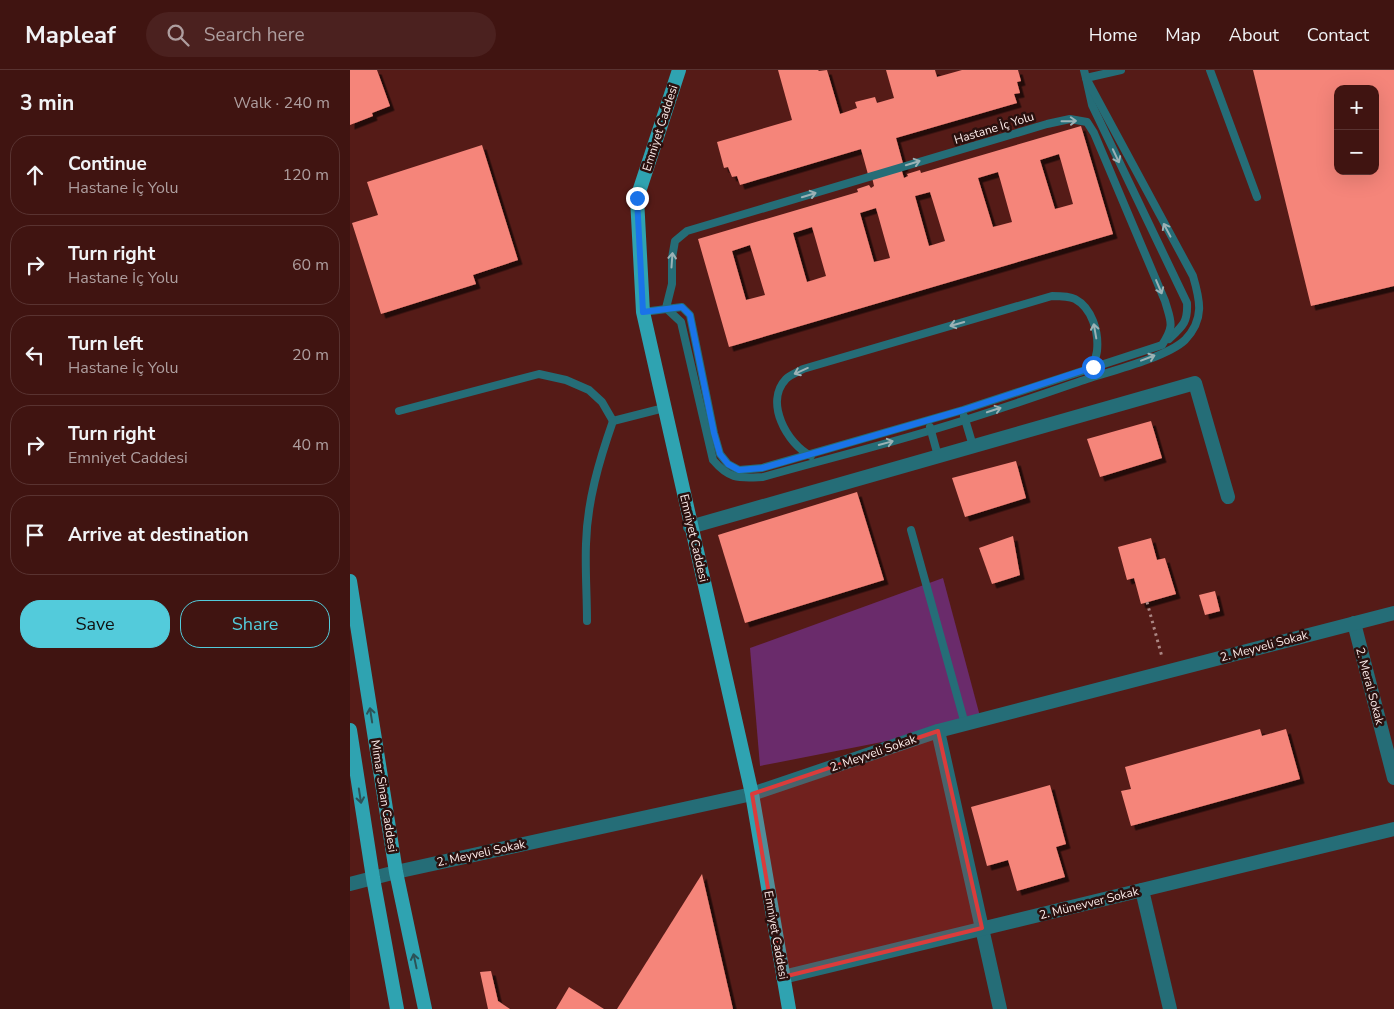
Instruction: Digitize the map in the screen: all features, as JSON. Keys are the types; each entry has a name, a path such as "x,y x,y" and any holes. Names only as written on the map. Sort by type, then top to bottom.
{"main road":[{"name":"Emniyet Caddesi","path":"679,70 637,198 643,312 690,527 717,636 752,794 789,1009"},
{"name":"Mimar Sinan Caddesi","path":"350,581 396,872 425,1009"},
{"name":"Mimar Sinan Caddesi","path":"350,730 373,878 397,1009"}],"street":[{"path":"690,527 1195,383 1228,497"},
{"name":"2. Meyveli Sokak","path":"350,884 396,872 752,794 938,731 1394,613"},
{"name":"2. Meral Sokak","path":"1354,623 1394,778"},
{"path":"938,731 1000,1009"},
{"name":"2. Münevver Sokak","path":"783,976 1394,829"},
{"path":"1142,890 1170,1009"}],"lane":[{"path":"1085,74 1121,70"},
{"path":"1210,70 1257,197"},
{"path":"643,312 682,307 690,315 720,454 728,464 739,470 762,468 963,410 1162,345 1181,329 1188,316 1188,303 1092,105 1085,74"},
{"path":"666,308 681,322 713,460 723,472 738,478 763,477 965,420 1167,351 1184,340 1198,318 1200,300 1192,276 1085,74"},
{"name":"Hastane İç Yolu","path":"666,308 672,284 672,258 675,241 687,231 1047,124 1070,119 1087,122 1094,133 1165,300 1171,332 1162,345"},
{"path":"822,461 797,447 784,427 778,410 777,394 786,378 803,369 1052,296 1074,298 1084,306 1093,319 1097,350 1089,379"},
{"path":"399,412 539,374 566,380 589,390 602,402 613,421 596,476 589,510 586,544 587,621"},
{"path":"613,421 664,408"},
{"path":"963,410 973,446"},
{"path":"928,420 938,456"},
{"path":"911,530 965,724"}],"path":[{"path":"1147,602 1166,672"}],"highlighted area":[{"path":"938,731 982,928 783,977 752,794"}],"shaded area":[{"path":"943,578 981,720 938,731 760,766 750,648"}],"building":[{"path":"350,70 377,70 390,106 372,113 373,116 350,125"},
{"path":"778,70 827,70 840,114 857,108 855,102 875,97 877,103 894,98 886,70 935,70 937,77 962,70 1018,70 1021,81 1017,82 1020,93 1014,94 1017,103 896,138 904,167 901,168 904,178 908,176 907,174 920,170 921,173 1081,126 1113,234 729,347 698,239 858,192 857,189 869,185 871,188 874,186 872,177 869,178 861,149 740,185 737,176 732,177 728,167 724,168 717,142 792,120","holes":["1059,154 1073,204 1055,209 1040,160","998,172 1012,222 993,227 978,178","930,192 945,241 929,246 915,196","876,208 890,258 874,262 860,213","812,227 826,276 807,282 793,233","750,245 765,295 746,300 732,251"]},
{"path":"1253,70 1394,70 1394,286 1311,306"},
{"path":"482,145 518,260 473,275 476,284 381,314 352,223 378,215 367,182"},
{"path":"1151,421 1162,458 1100,477 1087,439"},
{"path":"1016,461 1026,498 965,517 952,478"},
{"path":"857,492 884,580 745,623 718,535"},
{"path":"1013,536 1020,575 992,584 979,548"},
{"path":"1151,538 1157,560 1165,558 1176,594 1141,604 1134,578 1127,580 1118,547"},
{"path":"1215,591 1220,611 1205,615 1199,595"},
{"path":"1260,729 1262,736 1286,729 1300,779 1131,826 1121,791 1131,789 1125,767"},
{"path":"1050,785 1066,844 1056,847 1065,877 1017,891 1008,860 987,866 971,807"},
{"path":"702,874 733,1009 617,1009"},
{"path":"491,971 498,1001 510,1009 488,1009 480,972"},
{"path":"569,987 604,1009 556,1009"}],"route":[{"path":"637,198 643,312 682,307 690,315 720,454 728,464 739,470 762,468 963,410 1093,367"}]}
